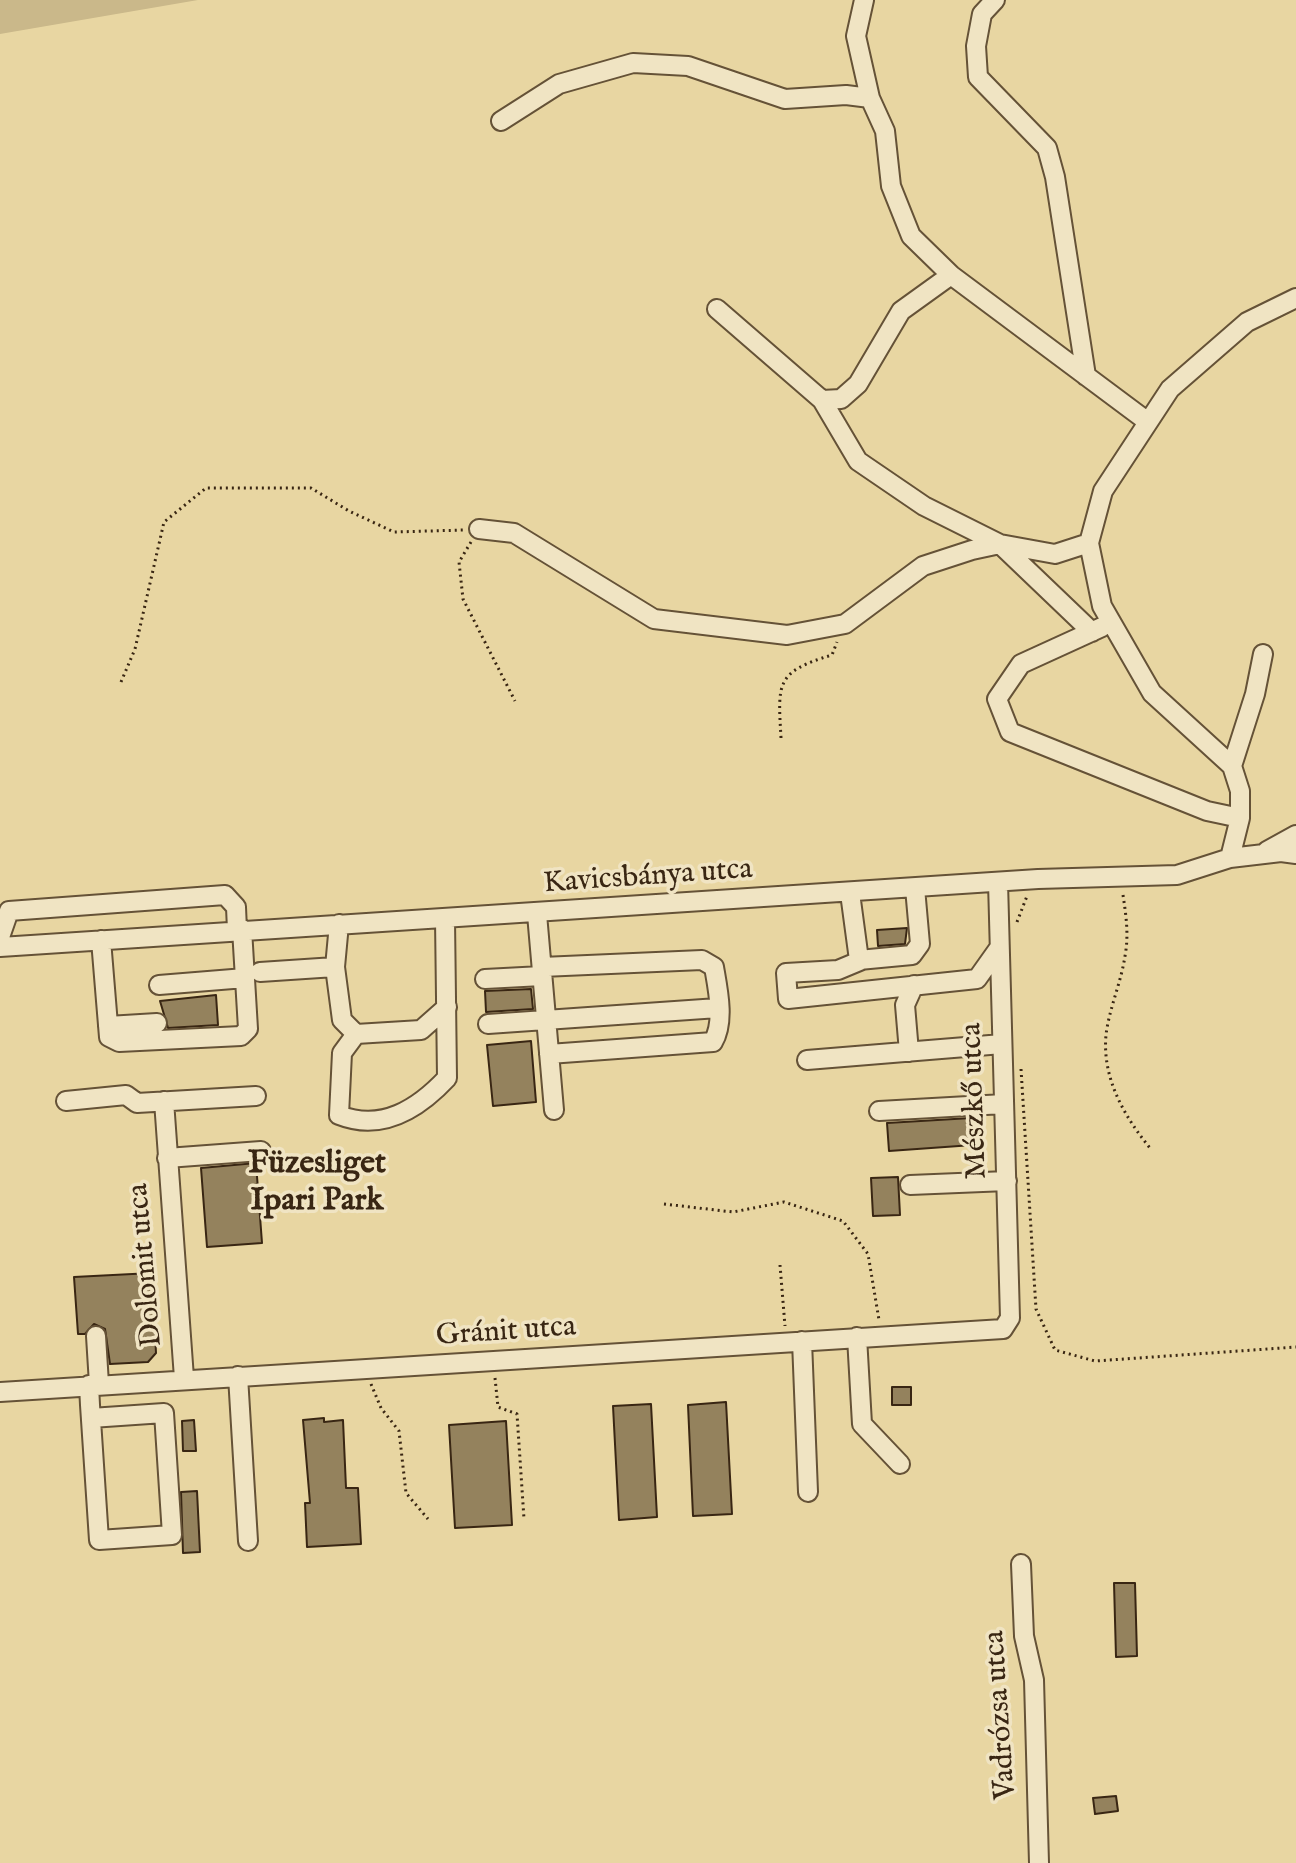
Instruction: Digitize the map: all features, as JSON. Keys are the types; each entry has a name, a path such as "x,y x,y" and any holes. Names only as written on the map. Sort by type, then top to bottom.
{"street":[{"path":"864,0 856,36 870,98 885,131 891,186 911,236 951,275 1148,422"},
{"path":"995,0 982,14 976,46 978,77 1047,148 1055,177 1086,376"},
{"path":"501,121 559,84 633,63 688,66 785,99 846,95 870,98"},
{"path":"822,400 841,399 858,384 901,311 951,275"},
{"path":"1230,858 1240,818 1240,791 1232,766 1152,693 1102,606 1089,543 1103,491 1170,389 1247,322 1296,298"},
{"path":"717,309 822,400 858,461 924,506 1000,544 1055,554 1089,543"},
{"path":"479,529 514,533 654,619 787,635 845,624 923,566 1000,544"},
{"path":"1000,544 1092,632"},
{"path":"1111,623 1021,664 997,699 1010,732 1207,811 1240,818"},
{"path":"1232,766 1255,694 1263,654"},
{"path":"1261,854 1296,835"},
{"name":"Kavicsbánya utca","path":"0,947 1038,879 1177,875 1230,858 1296,854"},
{"name":"Mészkő utca","path":"998,882 1010,1318"},
{"path":"915,888 920,944 912,955 862,960 838,970 786,973 788,999 977,979 999,948"},
{"path":"850,893 862,960"},
{"path":"0,937 9,911 225,895 236,907 253,975 248,1029 241,1036 119,1042 109,1037 94,905"},
{"path":"537,914 554,1110"},
{"path":"356,1034 342,1053 339,1115 352,1121 386,1121 424,1102 447,1078 445,919"},
{"path":"339,924 335,967 342,1020 356,1034 421,1030 447,1007"},
{"path":"485,979 542,971 702,960 714,967 719,1033 713,1042 549,1054"},
{"path":"159,985 335,967"},
{"path":"909,1052 905,1005 914,985"},
{"path":"488,1024 718,1008"},
{"path":"108,1026 157,1023"},
{"path":"807,1060 1002,1044"},
{"path":"66,1101 126,1095 137,1103 256,1096"},
{"name":"Dolomit utca","path":"164,1101 184,1378"},
{"path":"879,1111 1004,1104"},
{"path":"166,1152 261,1151"},
{"path":"910,1185 1007,1181"},
{"name":"Gránit utca","path":"0,1392 184,1378 493,1362 1003,1329 1010,1318"},
{"path":"91,1418 164,1413 172,1535 99,1540 91,1418 96,1336"},
{"path":"857,1337 862,1424 900,1464"},
{"path":"794,1341 808,1492"},
{"path":"238,1376 248,1541"},
{"name":"Vadrózsa utca","path":"1021,1564 1024,1636 1034,1680 1039,1863"}],"path":[{"path":"121,682 135,649 164,522 206,488 311,488 349,511 394,532 479,529"},
{"path":"479,529 459,562 463,599 515,701"},
{"path":"781,738 777,695 792,670 832,655 845,624"},
{"path":"1107,877 1122,892 1127,924 1125,955 1106,1034 1106,1060 1118,1103 1150,1148"},
{"path":"1015,930 1020,910 1038,879"},
{"path":"1021,1057 1036,1309 1055,1350 1095,1361 1296,1347"},
{"path":"664,1204 733,1212 784,1202 843,1221 868,1254 882,1335"},
{"path":"780,1265 794,1341"},
{"path":"493,1362 498,1407 517,1414 524,1519"},
{"path":"366,1369 381,1408 399,1431 406,1493 428,1519"}],"shaded area":[{"path":"0,0 198,0 0,34"}],"building":[{"path":"907,928 905,944 878,946 877,930"},
{"path":"531,989 533,1009 486,1012 485,991"},
{"path":"216,995 218,1025 168,1028 160,1001"},
{"path":"531,1041 536,1102 493,1106 487,1045"},
{"path":"971,1118 973,1145 889,1151 887,1123"},
{"path":"256,1163 262,1243 207,1247 201,1168"},
{"path":"898,1177 900,1215 873,1216 871,1178"},
{"path":"152,1273 156,1353 148,1362 110,1364 105,1329 94,1324 85,1334 78,1334 74,1277"},
{"path":"892,1387 911,1387 911,1405 892,1405"},
{"path":"726,1402 732,1514 693,1516 688,1405"},
{"path":"651,1404 657,1517 619,1520 613,1406"},
{"path":"324,1418 324,1422 343,1420 346,1488 358,1488 361,1544 307,1547 305,1503 310,1503 303,1420"},
{"path":"194,1420 196,1451 183,1451 182,1421"},
{"path":"506,1421 512,1525 455,1528 449,1425"},
{"path":"197,1491 200,1552 183,1553 181,1492"},
{"path":"1114,1583 1135,1583 1137,1656 1116,1657"},
{"path":"1116,1796 1118,1811 1095,1814 1093,1798"}],"district":[{"name":"Füzesliget Ipari Park","path":"317,1184"}]}
